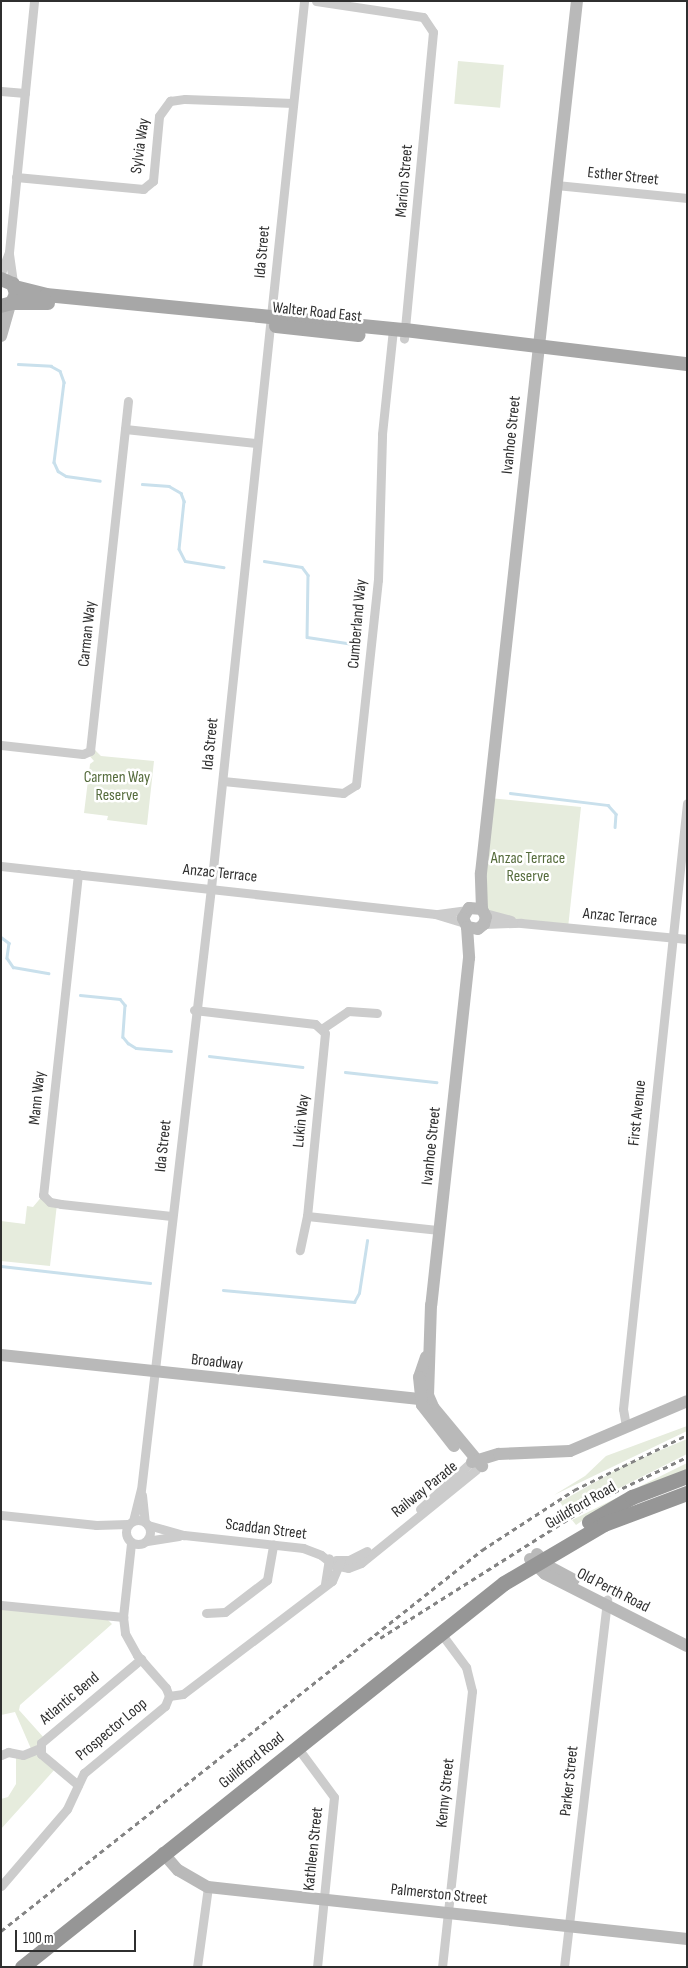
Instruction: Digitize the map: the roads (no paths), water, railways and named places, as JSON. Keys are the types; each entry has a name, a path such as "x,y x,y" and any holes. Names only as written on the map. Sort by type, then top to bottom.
{"highway":[{"name":"Guildford Road","path":"22,1967 440,1632 504,1583 506,1578 632,1497 687,1476"},
{"name":"Guildford Road","path":"536,1559 604,1524 687,1493"}],"main road":[{"name":"Walter Road East","path":"10,284 46,296 537,350 594,352 618,358 687,364"},
{"path":"8,305 10,284"},
{"name":"Walter Road East","path":"8,305 37,301 272,321"}],"street":[{"path":"10,284 9,252 34,1"},
{"name":"Ida Street","path":"128,1539 130,1522 141,1490 194,1010 211,888 256,444 272,321 304,1"},
{"name":"Marion Street","path":"316,1 423,18 431,26 433,38 398,334"},
{"name":"Ivanhoe Street","path":"425,1400 439,1230 469,958 478,915 537,350 577,1"},
{"path":"1,91 25,93"},
{"name":"Sylvia Way","path":"16,177 143,190 153,181 158,116 170,101 185,99 293,103"},
{"name":"Esther Street","path":"556,185 687,198"},
{"path":"1,273 9,252"},
{"path":"1,336 8,305"},
{"name":"Cumberland Way","path":"223,781 343,793 356,785 378,580 382,434 398,334"},
{"name":"Carman Way","path":"1,745 83,754 90,751 128,401"},
{"path":"125,429 256,444"},
{"name":"First Avenue","path":"626,1426 623,1409 671,938 687,803"},
{"name":"Anzac Terrace","path":"1,866 435,914 478,915 521,923 687,940"},
{"name":"Mann Way","path":"78,874 43,1195 50,1202 61,1204 171,1216"},
{"name":"Anzac Terrace","path":"435,914 466,925"},
{"path":"466,925 478,915"},
{"name":"Ivanhoe Street","path":"466,925 469,958"},
{"path":"194,1010 315,1024 323,1028 348,1010 377,1013"},
{"name":"Lukin Way","path":"300,1250 307,1216 326,1038 323,1028"},
{"path":"307,1216 439,1230"},
{"name":"Broadway","path":"1,1355 425,1400"},
{"path":"425,1400 426,1415 476,1464"},
{"name":"Railway Parade","path":"340,1564 366,1552 476,1464 500,1454 539,1454 570,1450 687,1401"},
{"name":"Ida Street","path":"141,1490 150,1533 145,1542"},
{"path":"1,1515 96,1526 130,1522"},
{"name":"Scaddan Street","path":"130,1522 147,1524 184,1535 303,1548 340,1564"},
{"path":"96,1526 128,1539"},
{"name":"Scaddan Street","path":"128,1539 145,1542 184,1535"},
{"name":"Prospector Loop","path":"1,1886 67,1809 84,1772 165,1706 169,1696 166,1688 141,1659 125,1632 123,1617 130,1562 128,1539"},
{"name":"Prospector Loop","path":"130,1562 145,1542"},
{"path":"206,1613 225,1612 267,1580 273,1545"},
{"path":"325,1584 326,1558"},
{"name":"Old Perth Road","path":"536,1559 606,1602 687,1646"},
{"path":"169,1696 183,1694 325,1584 332,1581 340,1564"},
{"name":"Old Perth Road","path":"606,1602 687,1637"},
{"name":"Parker Street","path":"564,1967 606,1602"},
{"path":"1,1605 123,1617"},
{"name":"Kenny Street","path":"440,1632 466,1667 472,1691 442,1967"},
{"name":"Atlantic Bend","path":"78,1785 46,1759 40,1748 45,1739 141,1659"},
{"name":"Kathleen Street","path":"297,1747 334,1797 317,1967"},
{"path":"1,1755 8,1752 22,1755 40,1748"},
{"name":"Palmerston Street","path":"168,1850 189,1878 208,1887 687,1938"},
{"path":"197,1967 208,1887"}],"waterway":[{"path":"18,364 51,366 60,371 64,382 54,462 58,471 66,476 100,481"},
{"path":"142,484 169,486 181,493 184,501 179,549 185,561 224,567"},
{"path":"264,561 302,567 308,575 307,637 354,644"},
{"path":"510,793 608,805 616,814 615,827"},
{"path":"1,937 9,943 7,958 13,967 48,973"},
{"path":"80,995 120,999 125,1005 123,1037 128,1043 136,1048 171,1051"},
{"path":"209,1056 302,1067"},
{"path":"345,1072 436,1082"},
{"path":"223,1290 354,1302 359,1293 367,1241"},
{"path":"1,1266 150,1283"}],"railway":[{"path":"1,1931 482,1550 574,1490 687,1435"},
{"path":"380,1638 598,1500 687,1457"}],"park label":[{"name":"Carmen Way Reserve","path":"117,787"},
{"name":"Anzac Terrace Reserve","path":"528,868"}]}
